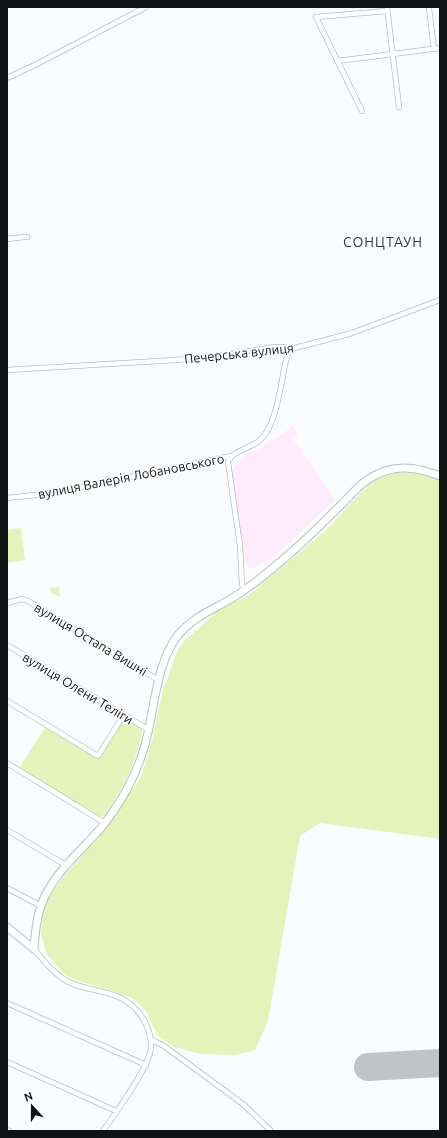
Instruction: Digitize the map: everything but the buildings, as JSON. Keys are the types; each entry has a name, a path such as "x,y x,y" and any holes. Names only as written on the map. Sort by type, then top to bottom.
{"street":[{"path":"7,78 146,7"},
{"path":"429,8 434,49"},
{"path":"362,111 316,17 387,9 399,107"},
{"path":"337,62 440,48"},
{"path":"7,239 24,236 27,238"},
{"name":"Печерська вулиця","path":"7,370 176,360 232,354 274,347 282,347 292,350 352,333 440,300"},
{"name":"вулиця Валерія Лобановського","path":"7,498 53,494 231,456 256,443 264,437 270,429 286,360 289,352 292,350"},
{"name":"вулиця Валерія Лобановського","path":"231,456 228,462 228,470 240,546 242,584 244,590"},
{"path":"34,949 35,935 41,906 56,878 105,823 127,788 139,760 148,730 159,678 169,650 184,629 199,616 244,590 294,550 370,478 383,471 402,467 418,469 440,476"},
{"name":"вулиця Остапа Вишні","path":"7,603 22,599 28,601 143,671 155,678 159,678"},
{"name":"вулиця Олени Теліги","path":"7,645 148,730"},
{"path":"7,701 98,756 123,716"},
{"path":"7,763 105,823"},
{"path":"7,830 67,866"},
{"path":"7,888 41,906"},
{"path":"7,927 34,949 48,965 67,981 125,1000 139,1013 146,1023 151,1047 146,1065 103,1131"},
{"path":"7,1003 146,1065"},
{"path":"150,1039 164,1046 243,1104 270,1131"},
{"path":"7,1062 116,1112"}],"shaded area":[{"path":"294,426 298,436 293,439 335,500 266,564 260,563 257,567 250,569 245,563 231,476 237,462"}],"green space":[{"path":"401,472 428,476 440,480 440,839 320,823 300,836 268,1021 255,1050 236,1055 201,1054 174,1047 157,1035 146,1011 133,999 74,980 62,972 46,953 41,934 43,913 48,898 60,881 103,831 141,777 152,741 162,693 178,649 184,641 221,608 246,597 326,530 368,485 383,476"},
{"path":"21,528 25,560 7,563 7,530"},
{"path":"59,587 60,597 51,593 50,588"},
{"path":"126,718 139,726 142,730 142,734 127,779 104,816 100,816 72,801 20,767 45,727 98,758 122,719"}],"runway":[{"path":"368,1067 440,1063"}],"district":[{"name":"СОНЦТАУН","path":"383,242"}]}
